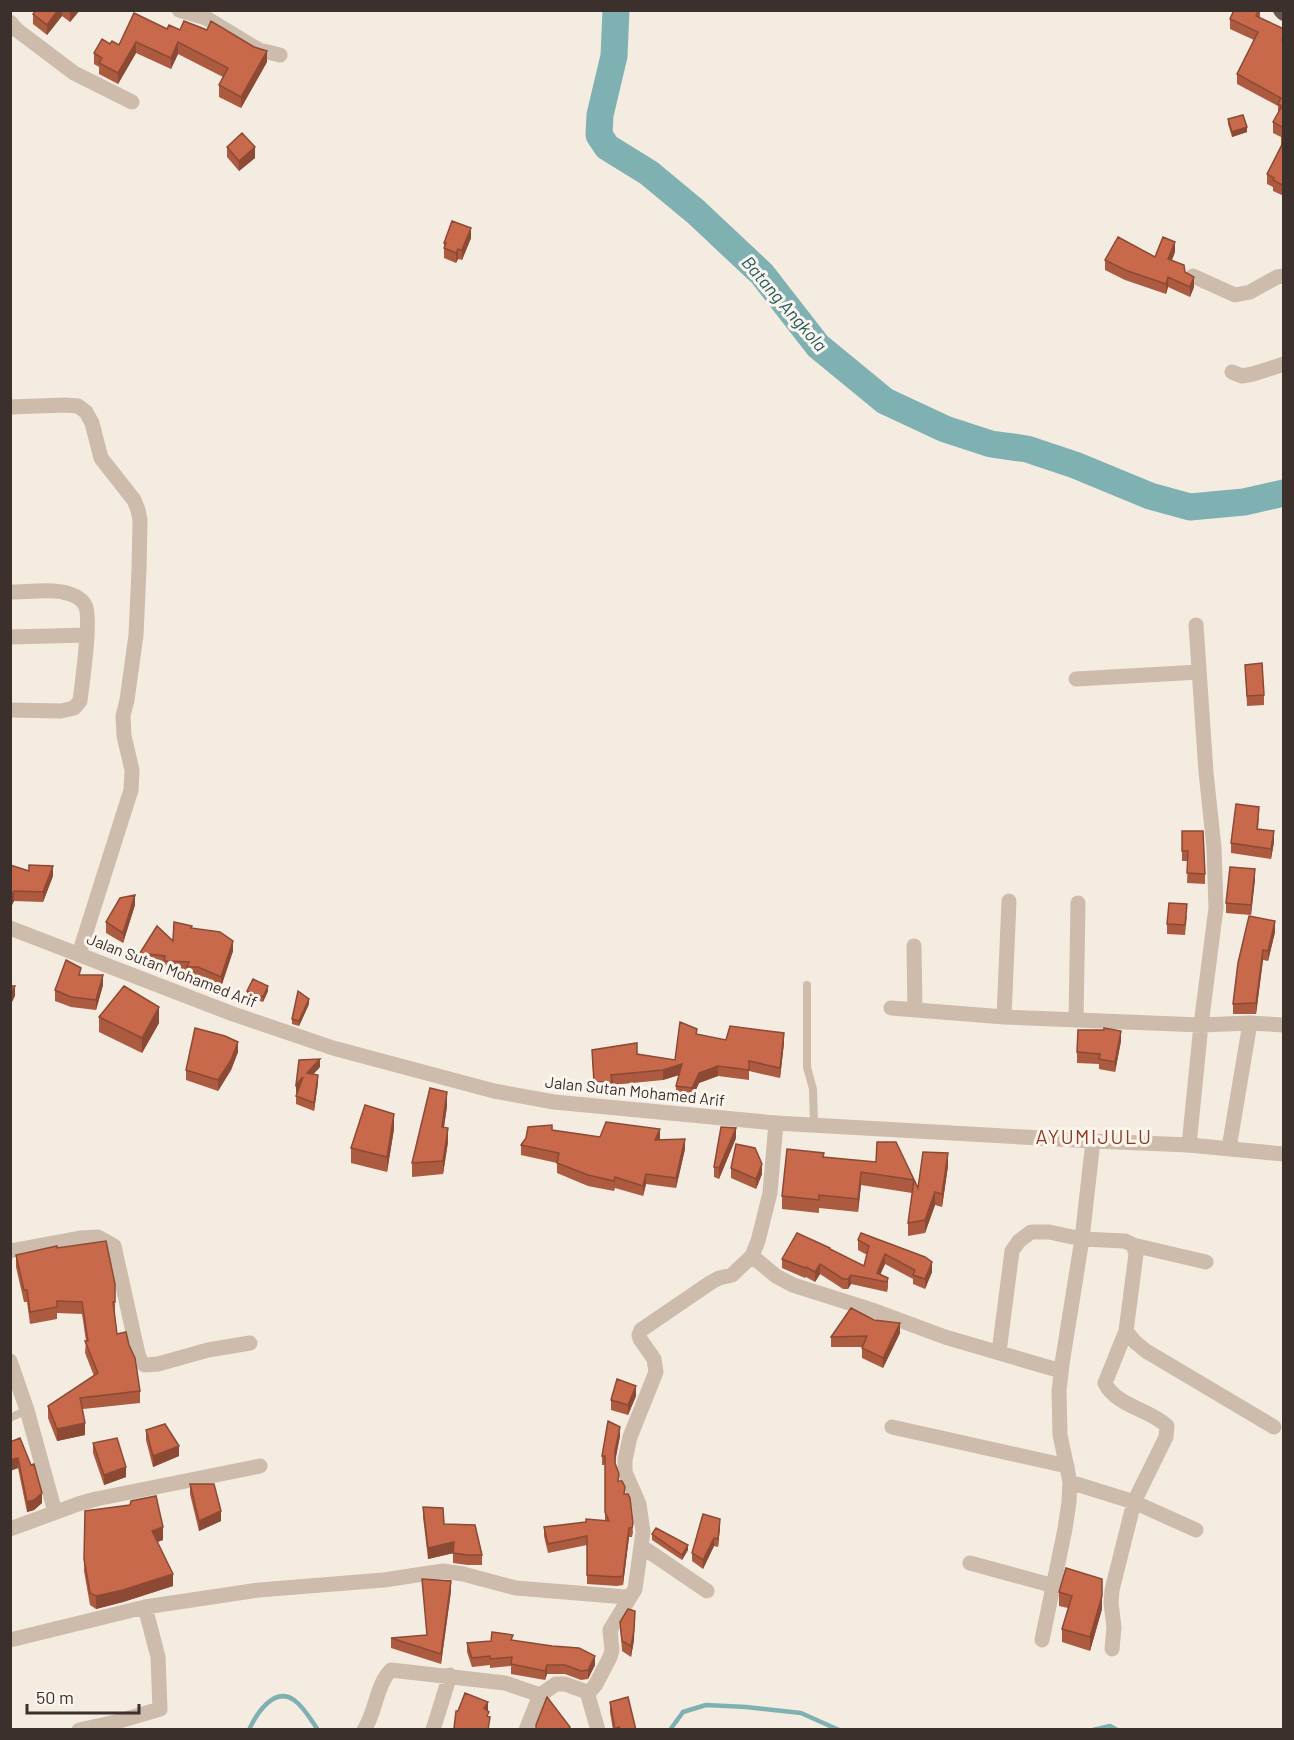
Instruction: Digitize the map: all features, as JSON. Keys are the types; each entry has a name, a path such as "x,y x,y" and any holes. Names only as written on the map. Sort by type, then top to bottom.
{"street":[{"path":"179,10 206,18 259,50 280,55"},
{"path":"10,22 33,43 74,73 132,102"},
{"path":"1193,276 1235,295 1250,292 1277,277 1284,276"},
{"path":"1232,372 1242,376 1284,364"},
{"path":"10,407 65,405 78,406 86,412 92,423 101,459 134,500 140,520 136,634 123,716 124,736 132,770 131,790 79,954"},
{"path":"10,592 69,594 79,598 87,611 87,635 80,701 74,708 61,711 10,710"},
{"path":"1189,1145 1216,908 1214,848 1206,772 1196,625"},
{"path":"10,637 87,635"},
{"path":"1077,679 1199,672"},
{"path":"1004,1017 1009,901"},
{"path":"1076,1020 1078,903"},
{"name":"Jalan Sutan Mohamed Arif","path":"10,928 233,1014 333,1048 494,1091 554,1102 776,1123 1094,1142 1189,1145 1284,1154"},
{"path":"914,946 915,1010"},
{"path":"891,1008 1076,1020 1201,1025 1284,1024"},
{"path":"1229,1148 1250,1023"},
{"path":"587,1692 596,1684 610,1657 612,1650 610,1630 635,1589 643,1532 639,1504 625,1472 625,1460 630,1437 656,1372 654,1359 639,1335 641,1330 710,1283 732,1275 752,1256 770,1193 776,1123"},
{"path":"1042,1640 1065,1529 1070,1482 1060,1435 1059,1391 1094,1142"},
{"path":"999,1352 1012,1251 1019,1241 1032,1233 1049,1232 1082,1239 1125,1241 1133,1245 1206,1262"},
{"path":"10,1251 80,1238 98,1237 114,1246 138,1354 145,1365 158,1364 207,1350 250,1343"},
{"path":"1112,1649 1114,1627 1112,1590 1134,1502 1166,1437 1167,1426 1158,1418 1115,1396 1105,1383 1126,1331 1136,1254 1133,1245"},
{"path":"752,1256 776,1276 793,1285 875,1311 945,1338 1061,1371"},
{"path":"1126,1331 1146,1351 1274,1427"},
{"path":"10,1361 27,1410 54,1512"},
{"path":"892,1427 1066,1466"},
{"path":"10,1529 78,1504 124,1492 260,1466"},
{"path":"1070,1482 1134,1502 1196,1530"},
{"path":"641,1546 707,1592"},
{"path":"970,1563 1054,1586"},
{"path":"10,1640 145,1607 259,1590 384,1580 443,1571 516,1588 626,1597 631,1595"},
{"path":"80,1730 160,1709 158,1657 145,1607"},
{"path":"364,1730 371,1718 385,1676 391,1670 505,1683 540,1695"},
{"path":"433,1730 450,1676"},
{"path":"526,1730 540,1695 556,1684 565,1684 587,1692"},
{"path":"587,1692 598,1730"}],"lane":[{"path":"807,985 807,1067 813,1089 814,1125"},
{"path":"10,1418 27,1410"}],"building":[{"path":"36,10 58,10 47,25 33,14"},
{"path":"1234,10 1259,10 1256,16 1284,29 1282,40 1284,41 1284,128 1273,122 1282,106 1278,104 1281,98 1237,74 1258,32 1230,19"},
{"path":"134,13 167,29 169,25 180,30 184,21 207,30 211,21 254,47 267,51 241,97 219,85 228,68 178,42 171,58 136,42 118,73 99,63 102,58 94,53 102,39 110,44 112,41 119,45"},
{"path":"1243,115 1247,127 1232,132 1228,119"},
{"path":"242,133 255,147 239,161 227,147"},
{"path":"1284,141 1284,186 1267,174"},
{"path":"452,221 471,228 462,250 458,249 456,253 444,248"},
{"path":"1118,237 1155,257 1163,237 1175,242 1168,259 1184,265 1185,272 1194,277 1190,287 1168,277 1166,284 1125,270 1105,260"},
{"path":"1262,663 1264,695 1247,696 1245,665"},
{"path":"1236,804 1259,807 1257,829 1274,831 1271,849 1231,843"},
{"path":"1182,831 1203,831 1205,874 1187,873 1188,851 1182,851"},
{"path":"10,865 29,871 29,865 53,866 43,892 14,891 10,895"},
{"path":"1230,867 1255,869 1251,905 1226,903"},
{"path":"135,895 123,933 106,922 120,898"},
{"path":"1169,903 1187,904 1185,925 1167,924"},
{"path":"1249,916 1275,921 1268,951 1263,950 1256,1003 1233,1004 1238,963"},
{"path":"174,922 192,926 191,928 220,932 233,941 221,977 198,967 187,967 189,962 164,961 165,956 140,953 157,926 173,941"},
{"path":"66,960 81,968 79,975 103,975 96,1000 71,997 55,990"},
{"path":"253,979 268,986 263,997 247,991"},
{"path":"10,986 15,986 10,996"},
{"path":"124,986 159,1007 142,1038 99,1017"},
{"path":"298,991 309,999 299,1021 292,1019"},
{"path":"680,1022 697,1029 696,1034 726,1040 730,1026 784,1033 780,1068 749,1061 749,1070 718,1066 699,1073 692,1088 676,1086 682,1064 663,1070 611,1075 612,1082 594,1082 592,1050 637,1043 637,1054 675,1060"},
{"path":"195,1028 238,1042 231,1060 218,1080 186,1070"},
{"path":"1104,1028 1121,1031 1115,1062 1099,1059 1100,1054 1077,1052 1078,1030 1104,1030"},
{"path":"320,1059 307,1073 318,1075 314,1103 296,1096 303,1077 296,1085 299,1060"},
{"path":"430,1088 447,1092 442,1127 448,1128 443,1161 412,1163"},
{"path":"365,1105 394,1114 387,1157 351,1148"},
{"path":"606,1122 660,1129 655,1140 685,1139 676,1178 646,1174 643,1186 615,1177 614,1181 588,1175 557,1163 559,1153 521,1145 526,1138 528,1127 552,1125 552,1130 600,1137"},
{"path":"721,1127 736,1128 719,1168 714,1167"},
{"path":"877,1142 896,1142 918,1188 923,1152 948,1153 942,1194 935,1192 925,1220 908,1223 914,1180 861,1172 858,1199 819,1195 819,1200 782,1196 787,1149 824,1153 823,1157 876,1162"},
{"path":"736,1144 755,1148 762,1164 756,1179 731,1168"},
{"path":"797,1233 864,1266 869,1246 858,1240 861,1233 925,1257 932,1262 925,1279 913,1275 915,1270 885,1254 877,1273 888,1278 887,1282 851,1275 848,1279 843,1279 820,1264 815,1272 782,1259"},
{"path":"106,1241 115,1284 115,1302 113,1302 117,1334 126,1332 135,1358 140,1391 80,1398 85,1423 57,1429 48,1406 98,1373 85,1341 88,1341 82,1302 57,1301 57,1307 30,1312 27,1290 24,1290 16,1255 57,1246 57,1248"},
{"path":"851,1308 874,1320 900,1323 883,1358 862,1348 867,1336 831,1337"},
{"path":"617,1379 636,1386 628,1405 611,1400"},
{"path":"608,1421 620,1427 615,1463 619,1474 618,1481 622,1481 625,1487 624,1494 628,1494 630,1498 633,1523 632,1528 629,1528 623,1576 617,1577 587,1575 587,1536 548,1544 544,1527 586,1522 586,1519 609,1521 605,1512 605,1456 602,1456"},
{"path":"165,1424 179,1446 153,1456 146,1430"},
{"path":"20,1438 31,1465 34,1464 42,1493 34,1500 27,1502 18,1458 10,1460 10,1442"},
{"path":"117,1438 126,1467 104,1475 93,1443"},
{"path":"190,1484 214,1484 221,1511 199,1521"},
{"path":"156,1496 163,1527 152,1531 173,1574 123,1590 96,1596 90,1593 84,1559 85,1511 130,1505 131,1501"},
{"path":"423,1507 443,1508 444,1524 475,1525 482,1555 453,1553 454,1542 428,1548"},
{"path":"703,1514 720,1519 718,1539 714,1538 703,1560 692,1553"},
{"path":"656,1528 688,1545 682,1555 652,1534"},
{"path":"1066,1568 1102,1579 1102,1596 1090,1637 1062,1629 1072,1596 1059,1592"},
{"path":"422,1579 451,1581 441,1654 391,1638 427,1635"},
{"path":"628,1609 635,1611 631,1646 622,1641 620,1622"},
{"path":"492,1632 513,1635 511,1640 579,1648 595,1656 588,1670 581,1671 565,1665 547,1665 545,1671 511,1664 512,1657 472,1658 467,1643 491,1641"},
{"path":"465,1693 488,1702 484,1708 489,1712 487,1716 490,1717 488,1730 457,1730 454,1728 456,1711"},
{"path":"547,1697 570,1727 568,1730 536,1729"},
{"path":"628,1697 636,1730 620,1730 619,1727 615,1729 610,1702"}],"waterway":[{"name":"Batang Angkola","path":"616,10 614,56 600,115 599,135 607,147 649,173 696,212 762,274 818,346 885,401 945,429 991,444 1027,449 1075,465 1150,496 1190,507 1244,502 1284,493"},
{"path":"249,1730 261,1710 273,1699 280,1697 287,1697 298,1703 318,1730"},
{"path":"670,1730 683,1712 706,1705 801,1713 839,1730"},
{"path":"1093,1730 1110,1726 1117,1730"}],"district":[{"name":"AYUMIJULU","path":"1094,1137"}]}
